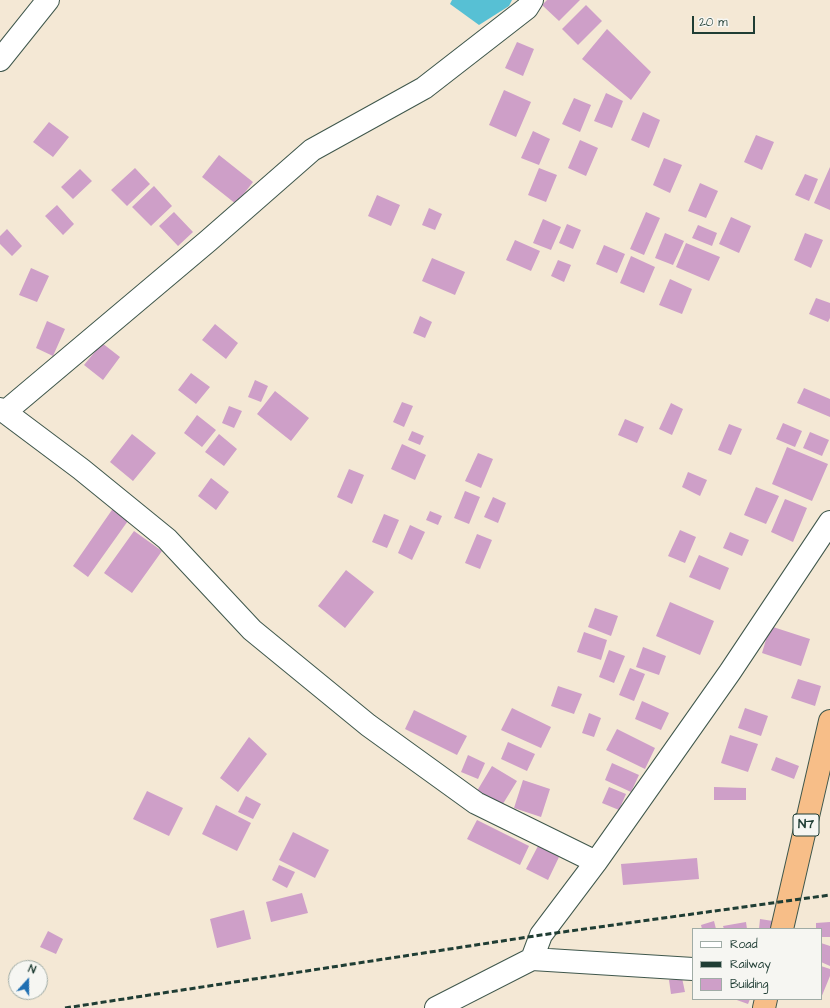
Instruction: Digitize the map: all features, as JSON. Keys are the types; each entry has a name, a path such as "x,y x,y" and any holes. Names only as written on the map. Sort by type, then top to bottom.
{"highway":[{"name":"N7","path":"782,928 830,721"}],"street":[{"path":"0,60 48,0"},
{"path":"532,0 527,8 424,88 312,150 208,240 2,411 81,468 167,539 252,630 368,725 476,804 596,862"},
{"path":"532,959 541,935 596,862 730,672 830,522"},
{"path":"436,1008 532,959 692,969"}],"water":[{"path":"452,0 512,0 509,6 479,25 450,4"}],"building":[{"path":"547,0 580,0 559,21 542,5"},
{"path":"586,5 602,21 578,45 562,29"},
{"path":"607,29 651,72 631,100 582,59"},
{"path":"517,42 534,49 523,76 505,68"},
{"path":"504,90 531,102 516,137 489,125"},
{"path":"606,93 623,101 612,128 594,121"},
{"path":"574,98 591,105 580,132 562,124"},
{"path":"643,112 660,120 649,148 631,140"},
{"path":"49,122 69,137 53,157 33,142"},
{"path":"533,131 550,139 539,165 521,158"},
{"path":"756,135 774,142 762,170 744,162"},
{"path":"580,140 598,148 586,176 568,168"},
{"path":"219,155 253,182 236,204 202,177"},
{"path":"664,158 682,165 670,193 653,185"},
{"path":"830,167 830,210 814,203"},
{"path":"135,168 150,184 127,206 111,190"},
{"path":"539,168 557,175 546,202 528,195"},
{"path":"80,169 92,181 73,199 61,187"},
{"path":"805,174 818,179 809,201 795,195"},
{"path":"700,183 718,191 706,218 688,211"},
{"path":"154,186 172,206 151,226 132,207"},
{"path":"377,195 400,205 391,226 368,216"},
{"path":"57,205 74,224 63,235 45,216"},
{"path":"429,208 442,214 435,230 422,225"},
{"path":"174,212 193,232 178,246 159,226"},
{"path":"646,212 660,218 644,255 630,249"},
{"path":"731,217 751,226 739,253 719,244"},
{"path":"543,219 561,227 551,250 533,243"},
{"path":"567,224 581,230 573,249 559,243"},
{"path":"698,225 717,233 712,246 692,238"},
{"path":"7,229 22,246 12,256 0,244 0,236"},
{"path":"665,233 684,241 673,265 655,258"},
{"path":"805,233 823,240 811,268 794,260"},
{"path":"515,240 540,251 531,271 506,260"},
{"path":"686,243 720,257 709,281 676,267"},
{"path":"604,245 625,254 617,273 596,264"},
{"path":"631,256 655,267 644,293 620,283"},
{"path":"432,258 465,272 455,295 422,281"},
{"path":"558,260 571,265 564,282 551,276"},
{"path":"31,268 49,276 37,302 19,295"},
{"path":"670,279 692,289 682,314 659,305"},
{"path":"816,298 830,303 830,318 828,322 809,314"},
{"path":"420,316 432,322 425,338 413,333"},
{"path":"47,321 65,329 53,356 36,348"},
{"path":"215,324 238,343 226,359 202,340"},
{"path":"102,343 120,357 103,380 84,365"},
{"path":"191,373 210,387 196,404 178,390"},
{"path":"255,380 268,386 261,402 248,397"},
{"path":"804,388 830,399 830,417 797,403"},
{"path":"275,391 309,418 291,441 257,414"},
{"path":"402,402 413,406 404,427 393,422"},
{"path":"671,403 683,409 672,435 659,429"},
{"path":"229,406 242,411 234,428 222,423"},
{"path":"197,415 216,430 202,447 184,433"},
{"path":"625,419 644,427 637,443 618,435"},
{"path":"783,423 802,431 795,447 776,439"},
{"path":"729,424 742,429 731,455 718,450"},
{"path":"412,431 424,436 420,445 408,440"},
{"path":"810,432 829,440 822,456 803,448"},
{"path":"132,434 156,453 133,481 110,462"},
{"path":"219,434 237,449 224,466 205,452"},
{"path":"402,444 426,455 415,480 391,469"},
{"path":"787,447 828,464 812,501 772,484"},
{"path":"478,453 493,459 481,488 465,481"},
{"path":"349,469 364,475 352,504 337,497"},
{"path":"688,472 707,480 700,496 682,487"},
{"path":"211,478 229,492 216,510 198,496"},
{"path":"756,487 779,496 766,524 744,515"},
{"path":"465,491 480,497 469,524 454,518"},
{"path":"493,497 506,503 498,523 484,517"},
{"path":"785,499 807,508 793,542 771,532"},
{"path":"114,507 130,518 88,577 73,566"},
{"path":"430,511 442,516 438,525 426,520"},
{"path":"384,514 399,520 387,548 372,542"},
{"path":"410,525 425,532 412,560 398,553"},
{"path":"680,530 696,537 685,563 668,556"},
{"path":"134,531 162,551 132,593 104,573"},
{"path":"730,532 749,540 742,556 723,548"},
{"path":"477,534 492,540 480,569 465,563"},
{"path":"699,555 729,568 720,590 689,577"},
{"path":"346,570 374,592 345,628 318,606"},
{"path":"670,602 714,621 700,655 656,636"},
{"path":"595,608 618,616 611,636 588,627"},
{"path":"770,626 810,639 801,666 762,653"},
{"path":"584,632 607,640 601,660 577,652"},
{"path":"643,647 666,656 659,675 636,667"},
{"path":"609,650 625,656 614,683 599,677"},
{"path":"630,668 645,674 634,701 619,695"},
{"path":"798,679 821,686 815,706 791,698"},
{"path":"558,686 582,694 574,714 551,706"},
{"path":"642,701 669,713 661,730 635,719"},
{"path":"512,708 551,727 541,748 501,730"},
{"path":"745,708 768,716 761,736 738,728"},
{"path":"414,710 467,736 457,755 405,729"},
{"path":"589,713 601,718 594,737 582,733"},
{"path":"617,729 655,748 645,769 606,750"},
{"path":"730,735 758,744 748,772 721,763"},
{"path":"249,737 267,754 238,792 220,778"},
{"path":"508,742 535,754 527,771 501,759"},
{"path":"468,755 485,763 478,779 461,772"},
{"path":"776,757 799,766 794,779 771,770"},
{"path":"612,763 639,775 631,792 605,780"},
{"path":"492,766 517,781 501,807 477,791"},
{"path":"523,780 550,789 541,817 514,808"},
{"path":"609,787 626,794 619,810 602,803"},
{"path":"714,787 746,788 746,800 714,800"},
{"path":"147,791 183,808 169,836 133,819"},
{"path":"246,796 261,804 253,819 238,812"},
{"path":"216,805 251,823 237,851 202,834"},
{"path":"477,820 529,846 520,865 467,839"},
{"path":"293,832 329,850 315,878 279,860"},
{"path":"538,846 559,857 548,880 526,869"},
{"path":"697,858 699,879 623,885 621,864"},
{"path":"279,865 295,872 287,888 272,880"},
{"path":"302,893 308,913 271,922 266,902"},
{"path":"244,910 251,939 217,948 210,919"},
{"path":"760,919 773,921 771,928 759,928"},
{"path":"714,921 716,928 702,928 701,925"},
{"path":"746,922 747,928 724,928 723,926"},
{"path":"830,922 830,937 822,937 822,928 816,928 816,923"},
{"path":"48,931 63,939 56,954 40,947"},
{"path":"822,943 830,946 830,966 822,962"},
{"path":"822,966 830,969 830,976 822,996"},
{"path":"682,978 685,992 671,994 669,980"},
{"path":"737,1000 750,1000 748,1004"}],"railway":[{"path":"65,1008 541,935 830,895"}]}
